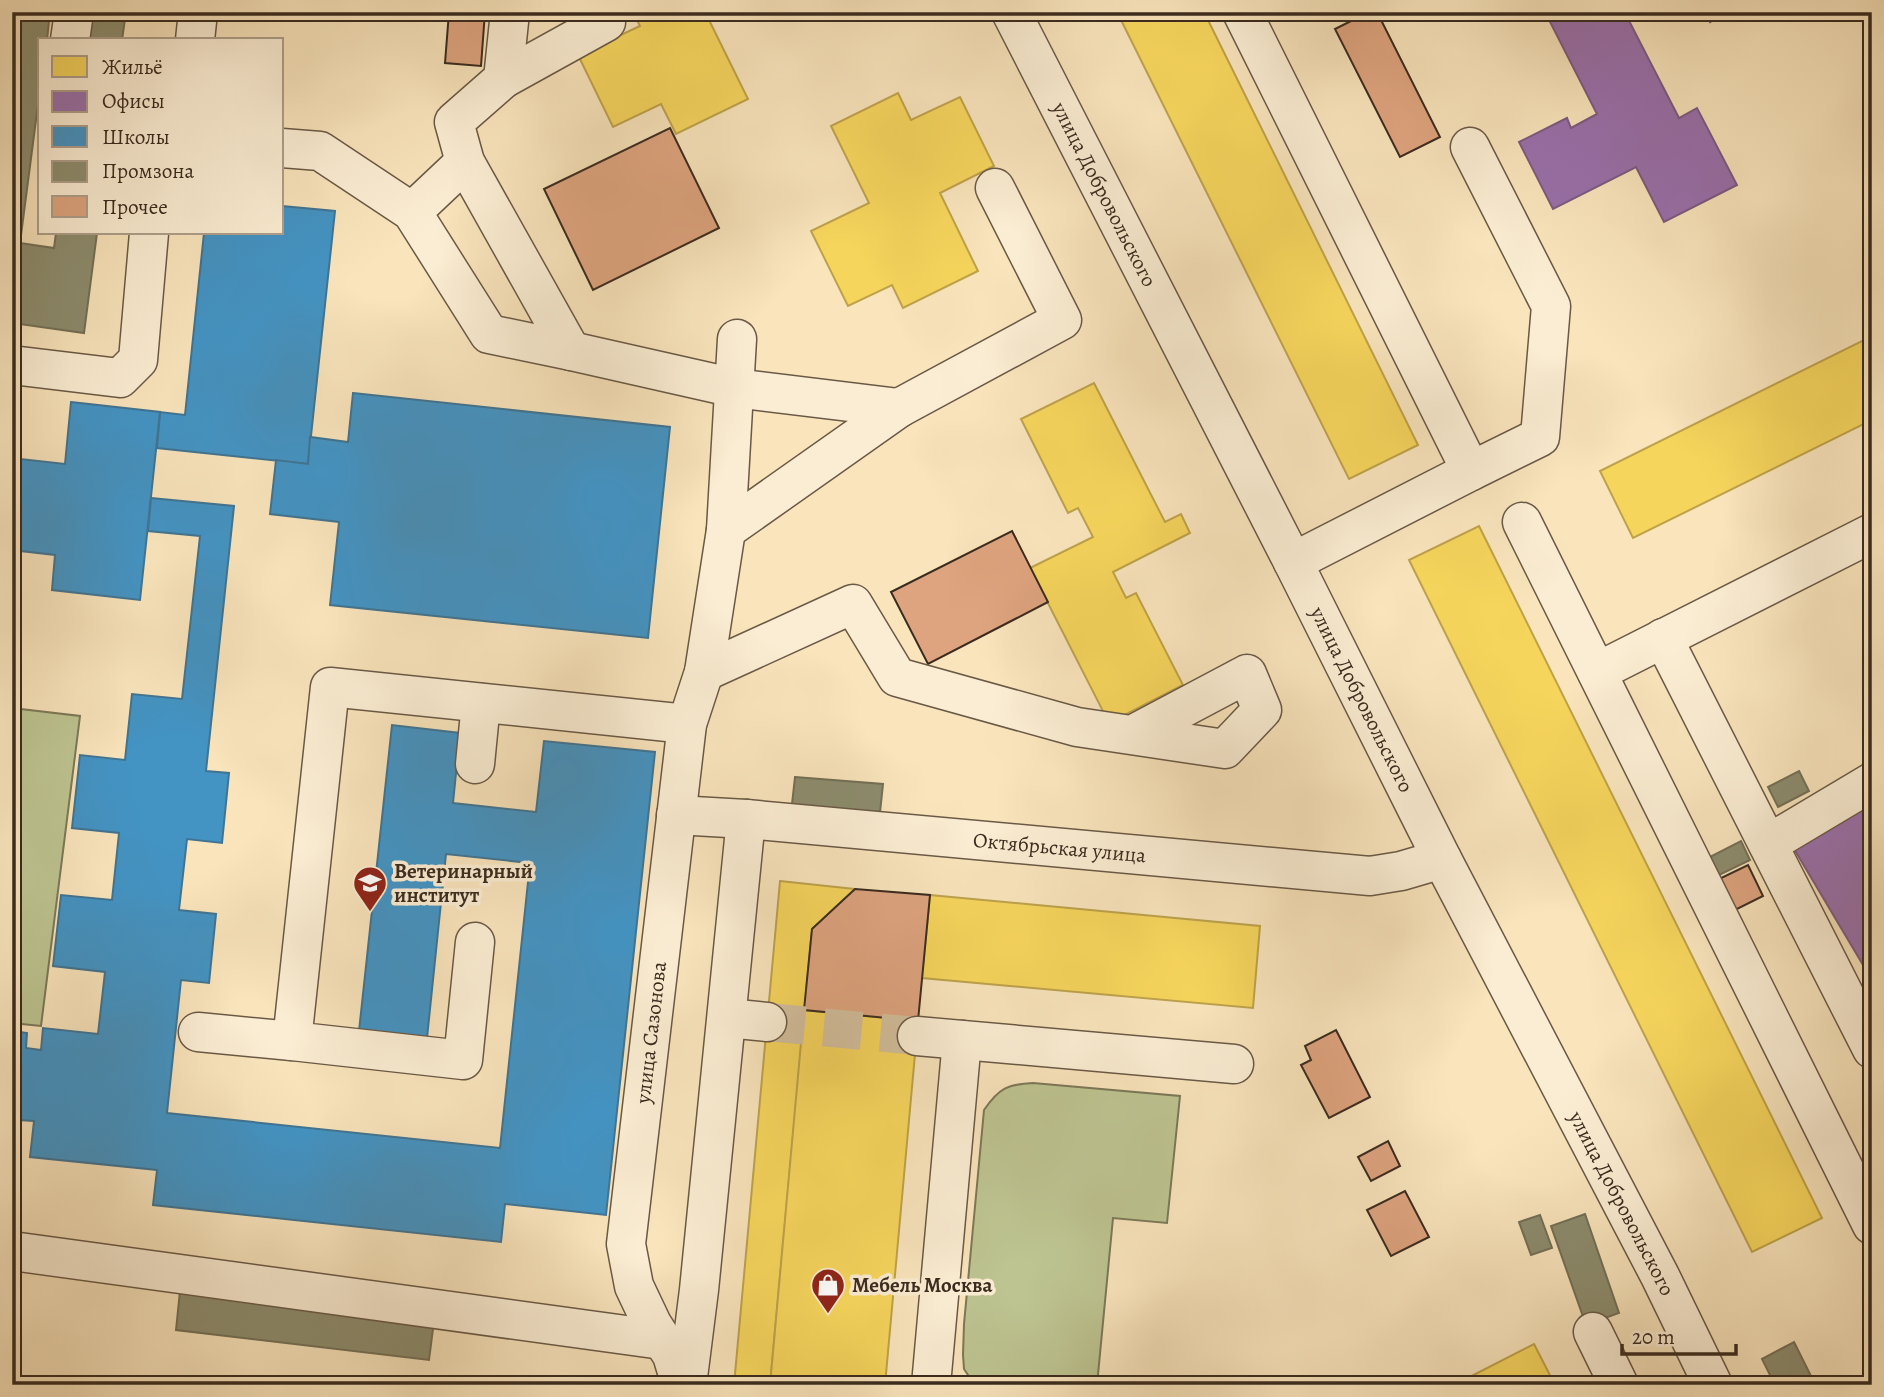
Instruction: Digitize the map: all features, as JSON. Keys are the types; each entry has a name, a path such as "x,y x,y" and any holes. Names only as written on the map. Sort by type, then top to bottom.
{"street":[{"path":"70,38 74,12"},
{"path":"195,38 198,12"},
{"path":"503,79 510,12"},
{"name":"улица Добровольского","path":"1011,12 1443,859 1660,1276 1713,1385"},
{"path":"1242,12 1471,471"},
{"path":"572,351 465,162 454,122 503,79 606,22"},
{"path":"1293,562 1540,437 1551,306 1470,147"},
{"path":"284,148 320,151 412,212 489,334 735,388 899,408"},
{"path":"412,212 465,162"},
{"path":"726,530 899,408 1062,320 995,187"},
{"path":"12,365 120,378 138,360 149,234"},
{"name":"улица Сазонова","path":"681,1385 672,1355 652,1324 634,1286 626,1244 687,723 704,672 726,530 737,339"},
{"path":"1522,522 1872,1224"},
{"path":"1597,672 1872,533"},
{"path":"704,672 853,604 897,677 1077,727 1132,735"},
{"path":"1663,638 1872,1049"},
{"path":"292,1041 330,687 687,723"},
{"path":"475,764 481,703"},
{"path":"1768,844 1872,782"},
{"name":"Октябрьская улица","path":"676,815 746,819 1370,876 1402,871 1443,859"},
{"path":"687,1385 746,819"},
{"path":"198,1032 463,1060 475,942"},
{"path":"727,1018 766,1022"},
{"path":"917,1036 1234,1064"},
{"path":"931,1385 962,1040"},
{"path":"12,1251 662,1340"},
{"path":"1593,1332 1619,1385"}],"green space":[{"path":"12,708 80,716 41,1026 12,1023"},
{"path":"1033,1083 1180,1096 1167,1223 1113,1218 1097,1385 977,1385 964,1369 964,1324 984,1110 994,1097 1005,1089"}],"building: Жильё":[{"path":"633,12 719,12 708,18 748,99 676,134 661,104 613,127 578,55 640,26"},
{"path":"1117,12 1204,12 1418,445 1349,479"},
{"path":"898,93 911,120 960,97 994,166 940,193 978,271 903,308 892,285 848,306 811,231 869,203 831,126"},
{"path":"1872,336 1872,420 1633,538 1600,471"},
{"path":"1094,383 1165,522 1181,514 1190,533 1113,572 1126,598 1136,593 1183,685 1109,723 1030,568 1093,537 1078,508 1068,513 1021,419"},
{"path":"1479,526 1822,1218 1752,1252 1409,560"},
{"path":"780,881 855,889 812,929 770,1385 734,1385"},
{"path":"930,895 1260,926 1253,1008 922,978"},
{"path":"804,1010 918,1021 885,1385 770,1385"},
{"path":"1534,1344 1555,1385 1454,1385"}],"building: Офисы":[{"path":"1545,12 1632,12 1626,15 1679,118 1697,108 1737,185 1664,222 1636,167 1553,209 1519,142 1567,118 1571,128 1597,114"},
{"path":"1705,12 1728,12 1710,22"},
{"path":"1872,794 1872,980 1790,842"}],"building: Школы":[{"path":"284,206 335,211 308,464 157,448 160,412 185,415 204,234 284,234"},
{"path":"353,393 670,427 648,638 330,605 339,522 270,514 276,460 308,464 310,437 348,442"},
{"path":"71,402 160,412 140,600 52,590 55,555 12,550 12,458 65,464"},
{"path":"151,498 234,506 206,771 229,773 222,843 187,839 179,910 216,914 209,983 181,980 167,1113 500,1148 530,863 446,854 427,1038 359,1031 392,725 460,733 453,803 536,812 544,741 655,752 606,1215 505,1204 501,1242 153,1205 157,1170 30,1157 34,1121 18,1120 17,1136 12,1136 13,1031 27,1033 26,1048 41,1050 43,1028 98,1034 105,972 53,966 61,895 112,900 119,833 72,828 80,755 125,760 132,694 182,699 200,536 148,531"}],"building: Промзона":[{"path":"12,12 50,12 47,38 38,38 38,104 20,243 54,248 56,234 97,234 84,333 12,323"},
{"path":"85,12 126,12 122,38 81,38"},
{"path":"1799,771 1809,791 1778,807 1768,787"},
{"path":"795,777 883,784 879,822 791,813"},
{"path":"1741,841 1750,860 1717,876 1708,858"},
{"path":"1585,1214 1619,1313 1586,1325 1551,1226"},
{"path":"1540,1215 1552,1248 1531,1255 1519,1222"},
{"path":"180,1291 434,1321 429,1360 176,1330"},
{"path":"1794,1342 1812,1378 1798,1385 1775,1385 1762,1359"}],"building: Прочее":[{"path":"303,12 366,12 365,20 303,15"},
{"path":"449,12 485,12 481,66 445,63"},
{"path":"1369,12 1377,12 1440,137 1400,157 1335,29"},
{"path":"670,128 719,228 593,290 544,189"},
{"path":"1012,531 1048,602 928,664 891,592"},
{"path":"1748,865 1763,896 1731,912 1715,881"},
{"path":"855,889 930,895 918,1021 804,1010 812,929"},
{"path":"1336,1030 1370,1097 1329,1118 1301,1065 1311,1060 1305,1046"},
{"path":"1388,1141 1400,1166 1371,1181 1358,1157"},
{"path":"1405,1191 1429,1237 1391,1256 1367,1210"}],"tunnel":[{"path":"767,1022 917,1036"}],"place":[{"name":"Ветеринарный институт","path":"370,913"},
{"name":"Мебель Москва","path":"828,1315"}]}
